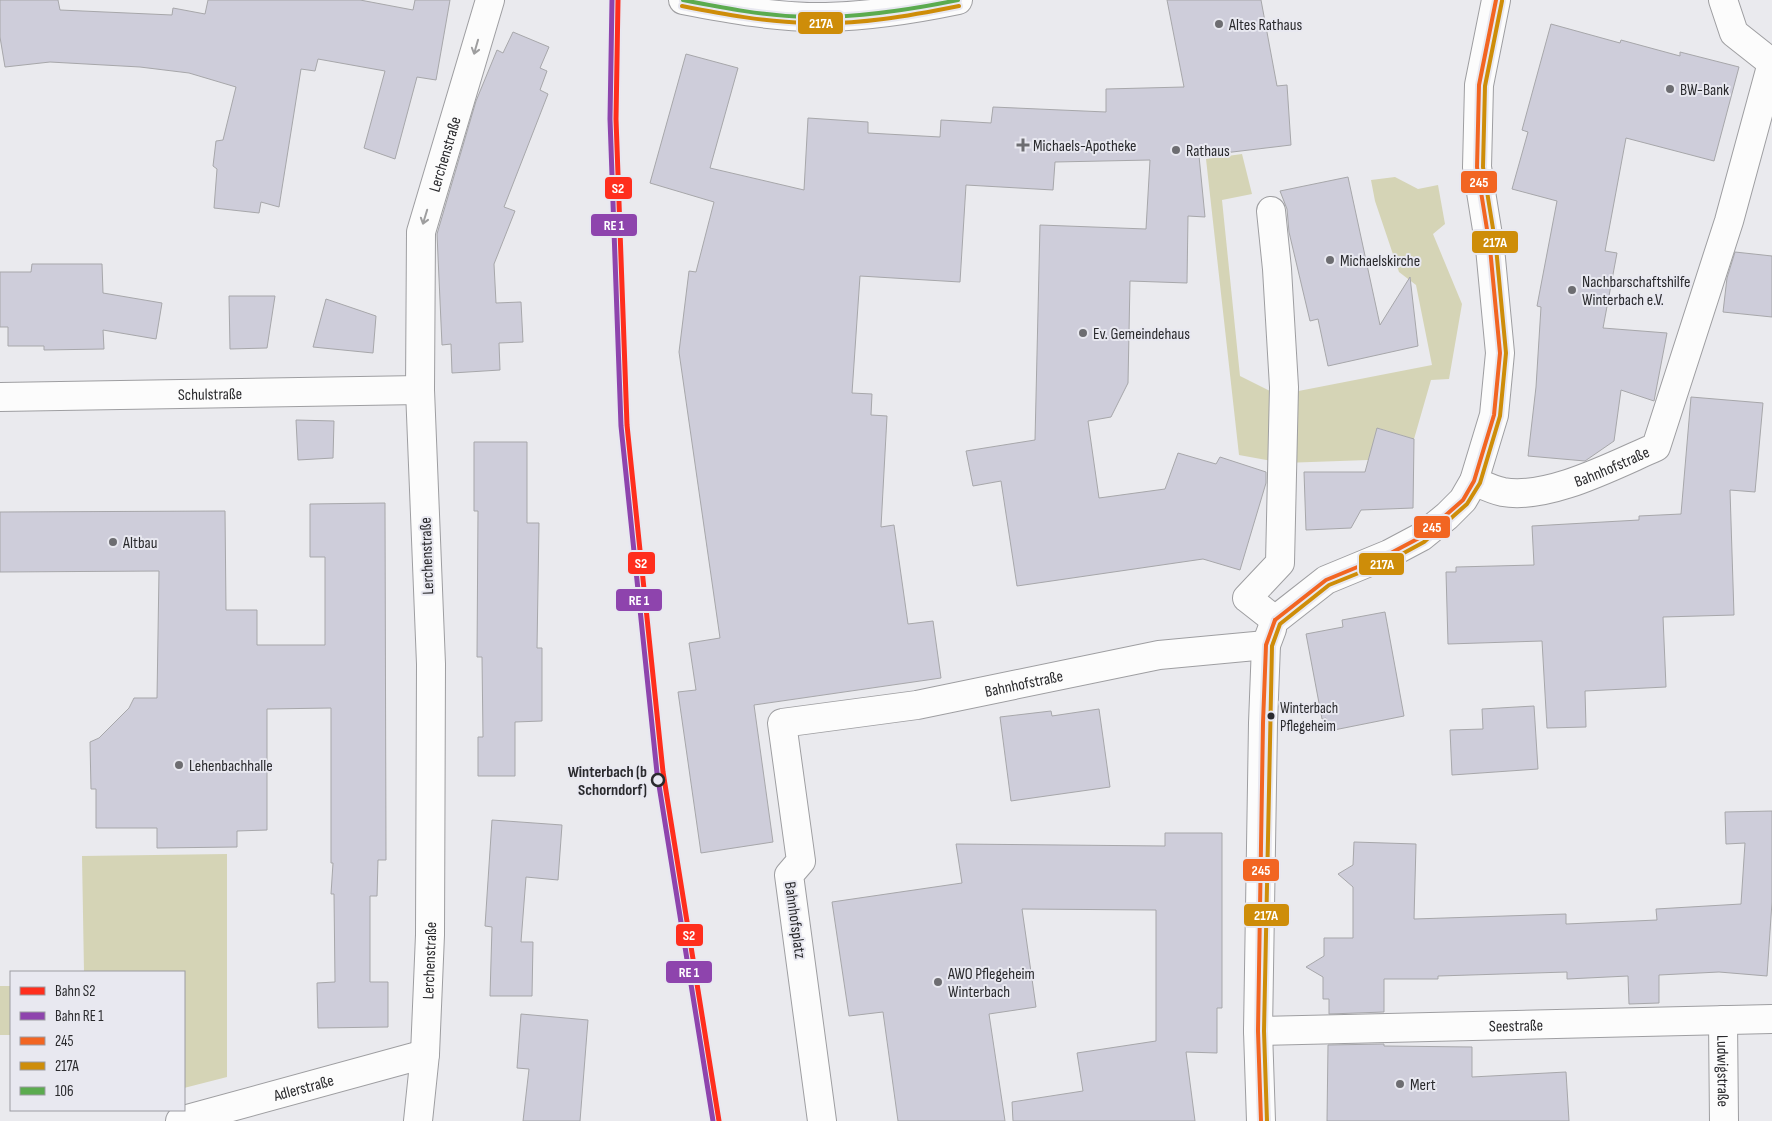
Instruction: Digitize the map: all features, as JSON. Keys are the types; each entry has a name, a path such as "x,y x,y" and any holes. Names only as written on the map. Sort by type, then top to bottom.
{"street":[{"name":"Lerchenstraße","path":"418,1121 425,1054 430,935 431,664 420,390 421,232 490,0"},
{"path":"683,0 746,12 826,17 901,10 958,0"},
{"path":"1270,633 1326,580 1390,554 1421,537 1463,500 1474,481 1494,415 1500,353 1490,248 1477,167 1480,85 1496,0"},
{"path":"1723,0 1734,33 1772,63"},
{"name":"Bahnhofstraße","path":"1474,481 1502,492 1527,493 1579,480 1656,447 1729,221 1772,63"},
{"path":"1261,1121 1258,1031 1270,633 1247,598 1280,563 1284,387 1277,269 1271,211"},
{"name":"Schulstraße","path":"0,397 420,390"},
{"name":"Bahnhofstraße","path":"782,723 925,703 1270,633"},
{"name":"Bahnhofsplatz","path":"782,723 801,861 788,875 822,1121"},
{"name":"Seestraße","path":"1258,1031 1772,1019"},
{"name":"Ludwigstraße","path":"1723,1020 1724,1121"},
{"name":"Adlerstraße","path":"180,1121 425,1054"}],"green space":[{"path":"1242,154 1252,194 1222,200 1240,376 1278,395 1432,365 1416,285 1399,272 1375,201 1371,180 1395,177 1418,189 1438,185 1445,224 1433,234 1462,304 1449,379 1431,380 1414,439 1378,428 1368,460 1283,463 1239,455 1206,159"},
{"path":"227,854 227,1077 185,1088 185,971 84,971 82,856"},
{"path":"0,986 10,986 10,1035 0,1035"}],"building":[{"path":"0,0 58,0 60,10 172,15 173,8 205,14 208,0 360,0 413,10 415,0 450,0 436,80 417,77 395,159 364,148 385,71 318,59 315,71 301,69 279,207 261,202 259,213 214,208 217,169 213,166 216,141 223,140 236,87 189,73 140,67 50,62 5,67 0,37"},
{"path":"1167,0 1261,0 1277,86 1287,85 1291,145 1199,156 1205,217 1188,216 1187,283 1130,281 1128,383 1111,417 1088,421 1099,498 1165,489 1178,453 1216,464 1220,457 1266,472 1266,483 1240,570 1203,559 1017,586 1001,481 973,486 966,451 1035,440 1040,225 1146,229 1150,160 1055,162 1053,190 966,185 960,282 860,276 852,393 872,394 871,415 887,416 881,527 894,525 908,624 933,621 941,678 754,705 773,842 701,853 678,692 696,690 689,643 720,638 679,352 689,271 696,272 714,202 650,183 686,54 738,68 710,168 804,190 808,118 868,122 868,133 940,137 941,120 991,123 993,107 1106,112 1106,89 1184,87"},
{"path":"1551,24 1620,43 1621,40 1680,56 1680,52 1739,67 1714,161 1626,138 1605,251 1617,253 1603,328 1667,333 1654,401 1621,390 1614,441 1585,461 1528,456 1536,387 1541,307 1537,306 1557,201 1512,189 1528,132 1522,130"},
{"path":"513,32 549,47 540,68 547,71 540,90 548,94 504,207 515,211 494,264 496,303 521,302 523,342 499,343 500,370 452,373 451,344 442,345 437,234 476,101 497,50 503,53"},
{"name":"Michaelskirche","path":"1348,177 1380,325 1410,277 1418,346 1328,366 1318,319 1310,321 1289,232 1287,209 1280,191"},
{"path":"1735,252 1772,256 1772,317 1723,312 1727,278"},
{"path":"32,264 102,264 103,293 162,303 156,339 103,330 104,349 44,350 44,346 8,346 8,327 0,327 0,272 31,272"},
{"path":"229,296 275,296 267,348 230,349"},
{"path":"326,299 376,316 373,353 313,347"},
{"path":"1691,397 1763,403 1755,492 1730,490 1734,615 1663,617 1666,687 1585,691 1586,727 1547,728 1542,641 1448,644 1446,572 1456,572 1456,567 1534,565 1532,526 1639,520 1639,516 1681,514"},
{"path":"296,420 334,421 333,458 298,460"},
{"path":"1377,428 1414,439 1413,508 1361,510 1351,528 1306,530 1304,472 1365,472"},
{"path":"474,442 527,442 527,523 539,523 537,648 542,648 542,721 515,722 515,776 478,776 478,737 483,737 482,657 477,657 478,511 474,511"},
{"path":"385,503 386,860 378,860 377,896 370,896 370,982 388,982 388,1027 318,1028 317,983 335,982 334,894 331,894 333,863 331,863 331,708 267,709 267,830 237,831 237,847 157,848 157,828 96,828 96,789 91,789 90,742 99,738 129,708 134,698 157,698 159,571 0,572 0,512 225,511 226,610 257,610 257,645 325,645 325,557 310,557 310,504"},
{"path":"1385,612 1404,716 1329,731 1326,718 1322,719 1306,634 1343,627 1342,620"},
{"path":"1534,706 1538,769 1452,775 1450,730 1483,729 1482,709"},
{"path":"1099,709 1110,787 1011,801 1000,717 1051,711 1052,716"},
{"path":"1772,811 1772,902 1767,976 1719,972 1659,975 1659,1003 1629,1004 1628,976 1567,979 1567,972 1438,976 1438,979 1384,979 1384,1012 1329,1014 1329,999 1323,999 1323,977 1306,967 1324,956 1324,938 1353,938 1353,887 1338,874 1353,865 1354,842 1416,844 1414,919 1566,914 1566,924 1657,920 1656,909 1741,904 1745,843 1726,844 1725,812"},
{"path":"492,820 562,825 558,880 526,877 521,942 533,942 532,996 490,996 492,927 485,926"},
{"path":"1165,833 1222,833 1222,1008 1217,1008 1217,1053 1186,1052 1195,1121 1013,1121 1012,1102 1083,1091 1077,1053 1156,1041 1156,910 1022,909 1036,1007 989,1014 1005,1121 898,1121 883,1012 849,1016 832,902 962,883 956,844 1165,846"},
{"path":"521,1014 588,1020 580,1121 523,1121 529,1069 517,1068"},
{"name":"Mert","path":"1384,1044 1384,1046 1472,1047 1472,1077 1566,1072 1569,1121 1327,1121 1328,1045"}],"rail line":[{"name":"S2","path":"618,0 616,119 627,425 663,772 719,1121"}],"transit line":[{"path":"612,0 610,119 621,426 657,773 713,1121"},
{"name":"106","path":"683,0 729,9 807,17 883,13 958,0"},
{"name":"245","path":"1275,620 1326,580 1389,554 1421,537 1463,500 1474,481 1494,415 1500,353 1490,248 1477,167 1479,85 1496,0"},
{"name":"217A","path":"1267,1121 1264,1031 1272,646 1280,624 1329,585 1391,560 1424,542 1467,504 1480,483 1500,416 1506,353 1496,247 1483,167 1485,86 1502,1"},
{"name":"217A","path":"682,6 760,19 826,23 883,19 959,6"},
{"name":"245","path":"1261,1121 1258,1031 1263,723 1266,645 1275,620"}],"place":[{"name":"Altes Rathaus","path":"1219,24"},
{"name":"BW-Bank","path":"1670,89"},
{"name":"Michaels-Apotheke","path":"1023,145"},
{"name":"Rathaus","path":"1176,150"},
{"name":"Michaelskirche","path":"1330,260"},
{"name":"Nachbarschaftshilfe Winterbach e.V.","path":"1572,290"},
{"name":"Ev. Gemeindehaus","path":"1083,333"},
{"name":"Altbau","path":"113,542"},
{"name":"Winterbach Pflegeheim","path":"1271,716"},
{"name":"Lehenbachhalle","path":"179,765"},
{"name":"Winterbach (b Schorndorf)","path":"658,780"},
{"name":"AWO Pflegeheim Winterbach","path":"938,982"},
{"name":"Mert","path":"1400,1084"}]}
